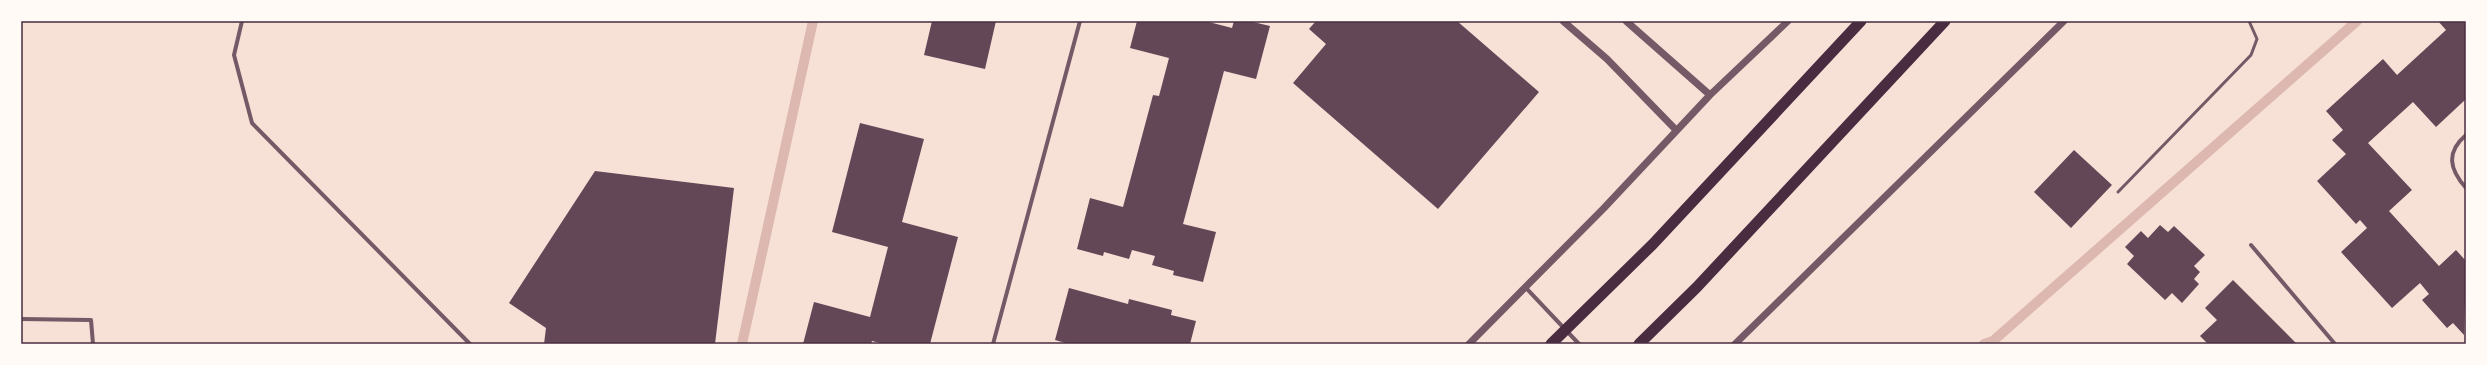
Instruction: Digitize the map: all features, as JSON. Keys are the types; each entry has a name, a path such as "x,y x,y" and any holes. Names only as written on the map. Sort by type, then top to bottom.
{"highway":[{"path":"1551,344 1654,244 1861,21"},
{"path":"1639,344 1697,287 1945,21"}],"street":[{"path":"242,21 234,55 252,123 470,344"},
{"path":"993,344 1080,21"},
{"path":"1563,21 1608,59 1676,130"},
{"path":"1626,21 1710,95"},
{"path":"1468,344 1604,208 1710,95 1788,21"},
{"path":"1735,344 2064,21"},
{"path":"2466,135 2455,145 2452,162 2456,177 2466,188"},
{"path":"2251,245 2334,344"},
{"path":"1525,287 1579,344"},
{"path":"21,320 91,320 93,344"}],"lane":[{"path":"2118,192 2251,55 2256,39 2249,21"}],"building":[{"path":"932,21 996,21 985,69 924,55"},
{"path":"1137,21 1205,21 1232,28 1234,21 1249,21 1270,26 1256,79 1224,71 1183,224 1216,232 1203,282 1173,275 1174,271 1152,265 1155,256 1132,250 1129,259 1104,252 1103,256 1077,249 1090,198 1123,207 1153,95 1159,96 1169,58 1130,48"},
{"path":"1316,21 1457,21 1539,92 1438,209 1293,83 1326,44 1309,29"},
{"path":"2438,21 2466,21 2466,99 2436,127 2413,102 2368,143 2412,190 2389,211 2439,266 2456,250 2466,261 2464,335 2453,323 2447,328 2422,300 2429,294 2420,283 2392,308 2341,252 2367,228 2360,220 2356,224 2317,181 2346,154 2332,140 2343,130 2326,111 2383,59 2397,75 2446,30"},
{"path":"860,123 924,139 902,222 958,237 930,344 884,344 872,341 871,344 803,344 814,302 870,317 888,247 832,232"},
{"path":"2074,150 2112,185 2071,228 2034,192"},
{"path":"595,171 734,188 715,344 544,344 546,328 509,303"},
{"path":"2160,225 2168,232 2174,226 2205,255 2194,266 2200,272 2194,279 2199,284 2182,303 2172,293 2165,300 2127,264 2134,256 2125,247 2141,231 2148,238"},
{"path":"2233,280 2297,344 2208,344 2200,336 2217,320 2205,308"},
{"path":"1069,288 1128,304 1129,299 1172,310 1171,315 1196,321 1190,344 1069,344 1055,340"}],"waterway":[{"path":"742,344 813,21"},
{"path":"1984,344 1993,341 2357,21"}]}
